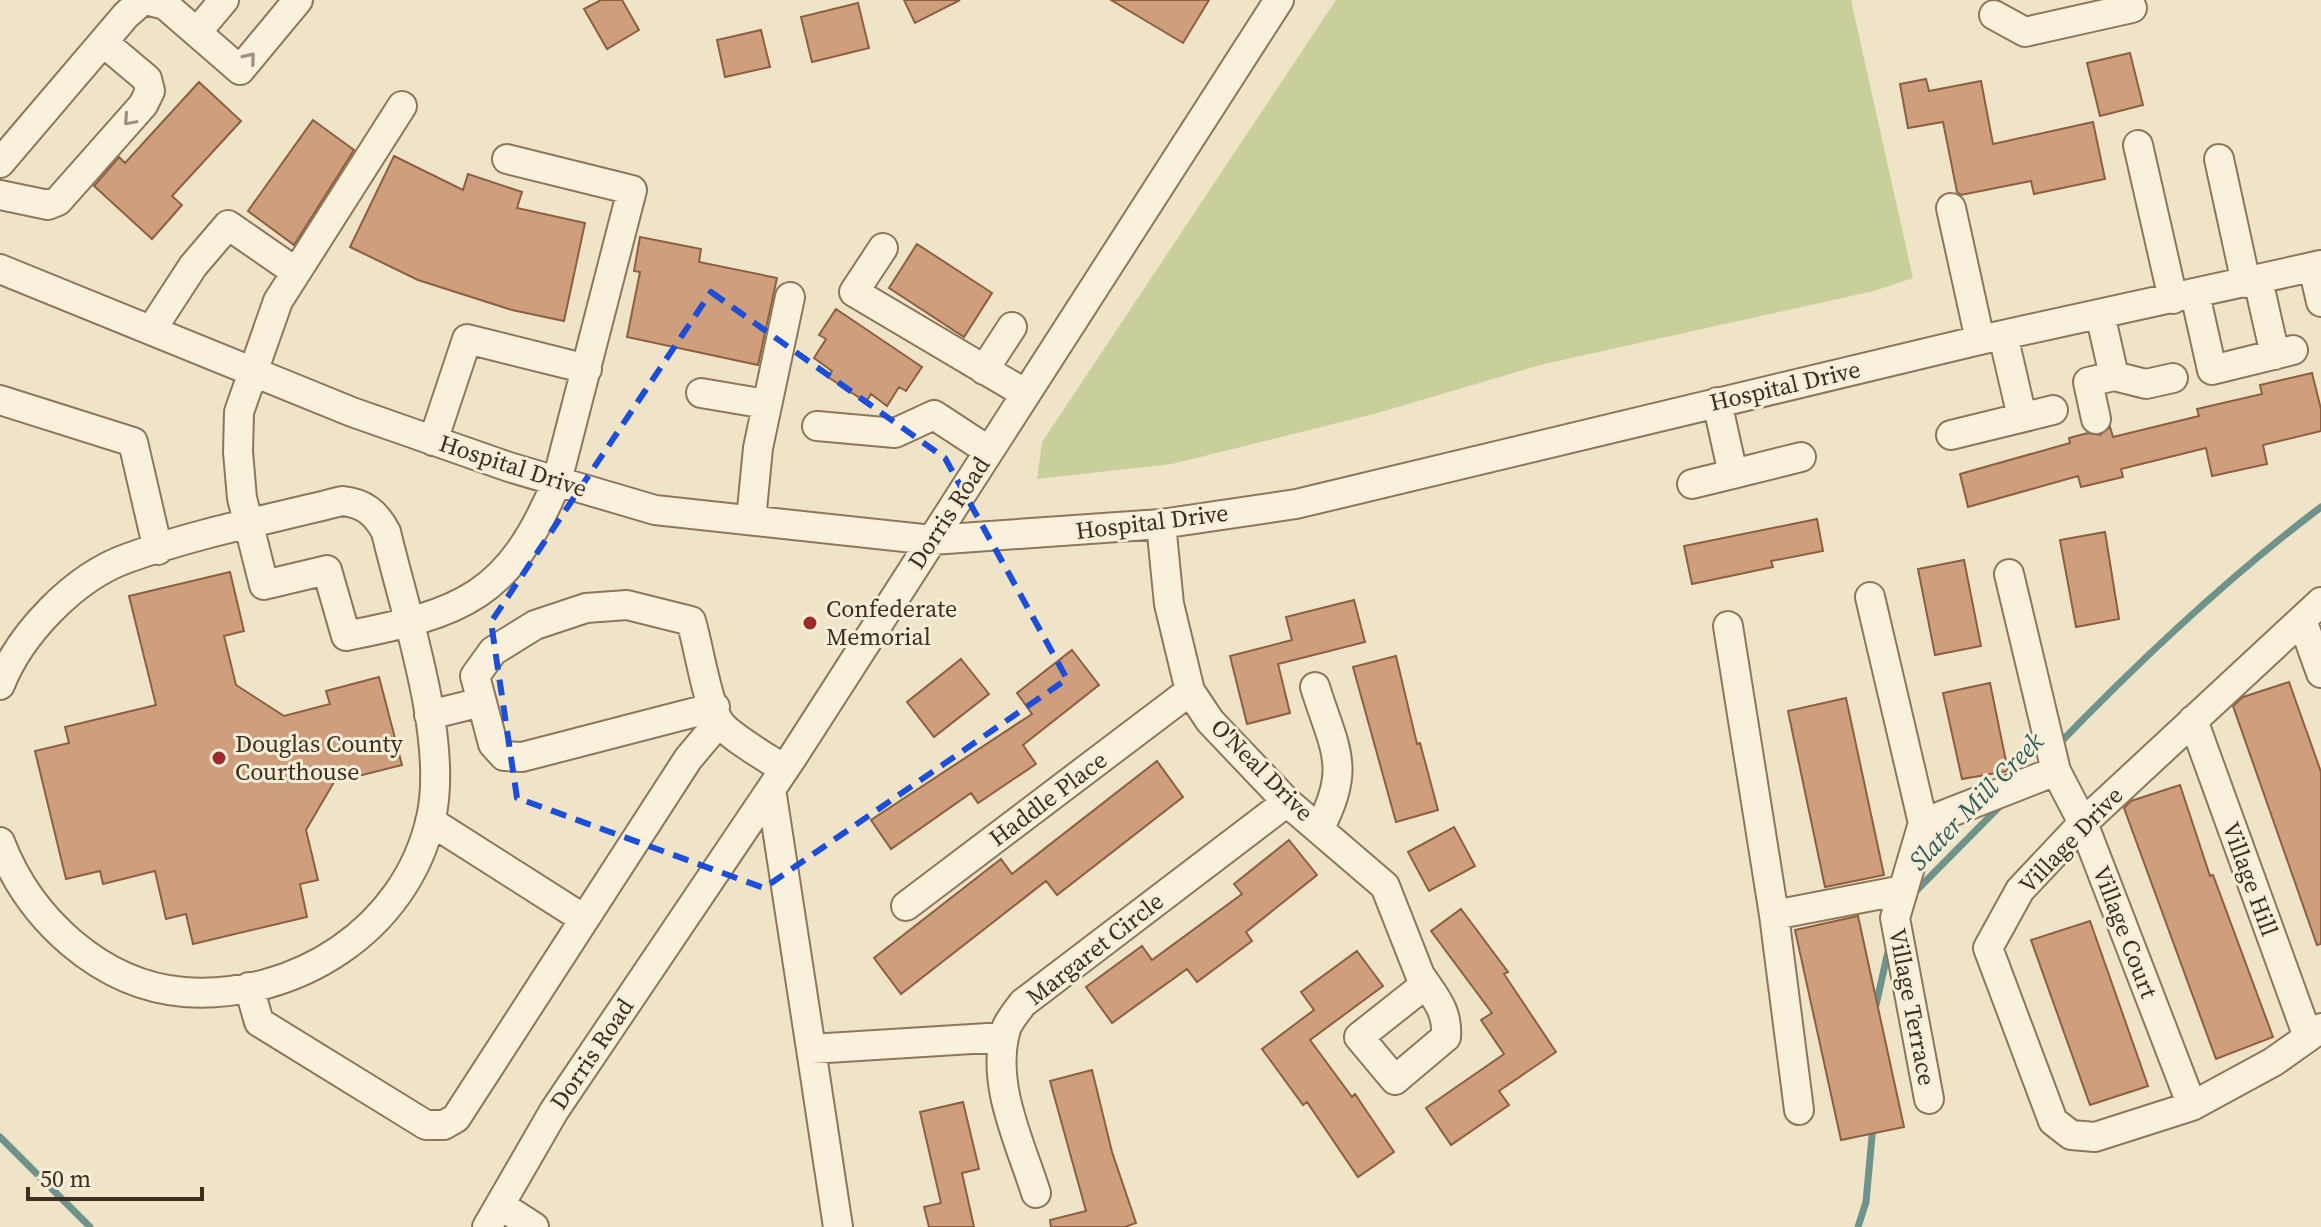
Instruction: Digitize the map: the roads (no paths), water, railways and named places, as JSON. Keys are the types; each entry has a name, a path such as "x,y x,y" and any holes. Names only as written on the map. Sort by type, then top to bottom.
{"street":[{"path":"0,163 103,42 145,0 165,5 240,70 298,0"},
{"path":"197,32 224,0"},
{"name":"Dorris Road","path":"493,1216 554,1111 777,779 1279,0"},
{"path":"2105,0 2005,21 2025,32 2132,8 2125,0"},
{"path":"0,195 48,205 58,201 143,105 150,91 147,79 103,42"},
{"path":"402,106 278,301 239,412 242,498 264,585 327,570 346,636 407,623 447,610 485,590 516,560 539,524 557,481 632,190 507,159"},
{"path":"2138,145 2184,296 2212,370 2284,352 2252,282 2219,159"},
{"path":"1951,208 1991,338 2022,417"},
{"path":"152,329 193,266 228,225 296,272"},
{"path":"883,248 854,292 1026,394"},
{"path":"2317,266 2321,302"},
{"name":"Hospital Drive","path":"0,269 352,412 433,441 655,510 932,540 1161,524 1296,504 1991,338 2317,266"},
{"path":"751,520 766,404 790,297"},
{"path":"2100,314 2114,376"},
{"path":"984,370 1012,327"},
{"path":"433,441 467,339 587,369"},
{"path":"2096,419 2088,382 2114,376 2146,384 2173,378"},
{"path":"701,393 766,404"},
{"path":"0,400 133,442 158,550"},
{"path":"1717,402 1733,474"},
{"path":"1951,435 2053,410"},
{"path":"817,426 895,433 934,415 989,451"},
{"path":"1692,484 1801,457"},
{"path":"0,685 7,653 83,583 125,558 342,501 368,508 386,532 435,740 430,821 396,898 358,938 325,961 276,983 183,992 133,978 84,954 51,927 7,859 0,842"},
{"name":"O'Neal Drive","path":"1161,524 1169,604 1190,691 1210,721 1287,802 1320,827 1385,886 1426,984"},
{"name":"Village Court","path":"2009,574 2056,771 2083,823 2192,1106"},
{"name":"Village Terrace","path":"1870,597 1923,823 1895,918 1929,1099"},
{"path":"717,714 522,757 504,756 493,744 475,676 493,651 535,625 586,608 627,605 691,621 717,714 777,779 811,1049 838,1227"},
{"path":"2312,611 2321,673"},
{"name":"Village Drive","path":"2192,1106 2095,1137 2071,1135 2053,1121 1988,948 2020,890 2083,823 2312,611"},
{"path":"1728,626 1774,915 1799,1110"},
{"path":"1315,687 1340,769 1333,802 1320,827"},
{"name":"Haddle Place","path":"906,906 1190,691"},
{"path":"429,715 482,702"},
{"path":"249,987 259,1022 426,1125 444,1125 456,1118 717,714"},
{"name":"Village Hill","path":"2193,720 2314,1033"},
{"path":"1923,823 2056,771"},
{"name":"Margaret Circle","path":"1036,1193 1004,1091 1000,1061 1006,1026 1023,1003 1287,802"},
{"path":"430,821 584,919"},
{"path":"1774,915 1903,890"},
{"path":"2192,1106 2273,1062 2314,1033"},
{"path":"811,1049 1004,1037"},
{"path":"493,1216 534,1227"}],"waterway":[{"name":"Slater Mill Creek","path":"2056,747 2184,622 2251,562 2321,507"},
{"name":"Slater Mill Creek","path":"1914,893 2004,802"},
{"name":"Slater Mill Creek","path":"1876,1005 1889,947"},
{"name":"Slater Mill Creek","path":"1858,1227 1866,1202 1873,1125"},
{"path":"0,1137 90,1227"}],"place":[{"name":"Confederate Memorial","path":"810,623"},
{"name":"Douglas County Courthouse","path":"219,758"}]}
